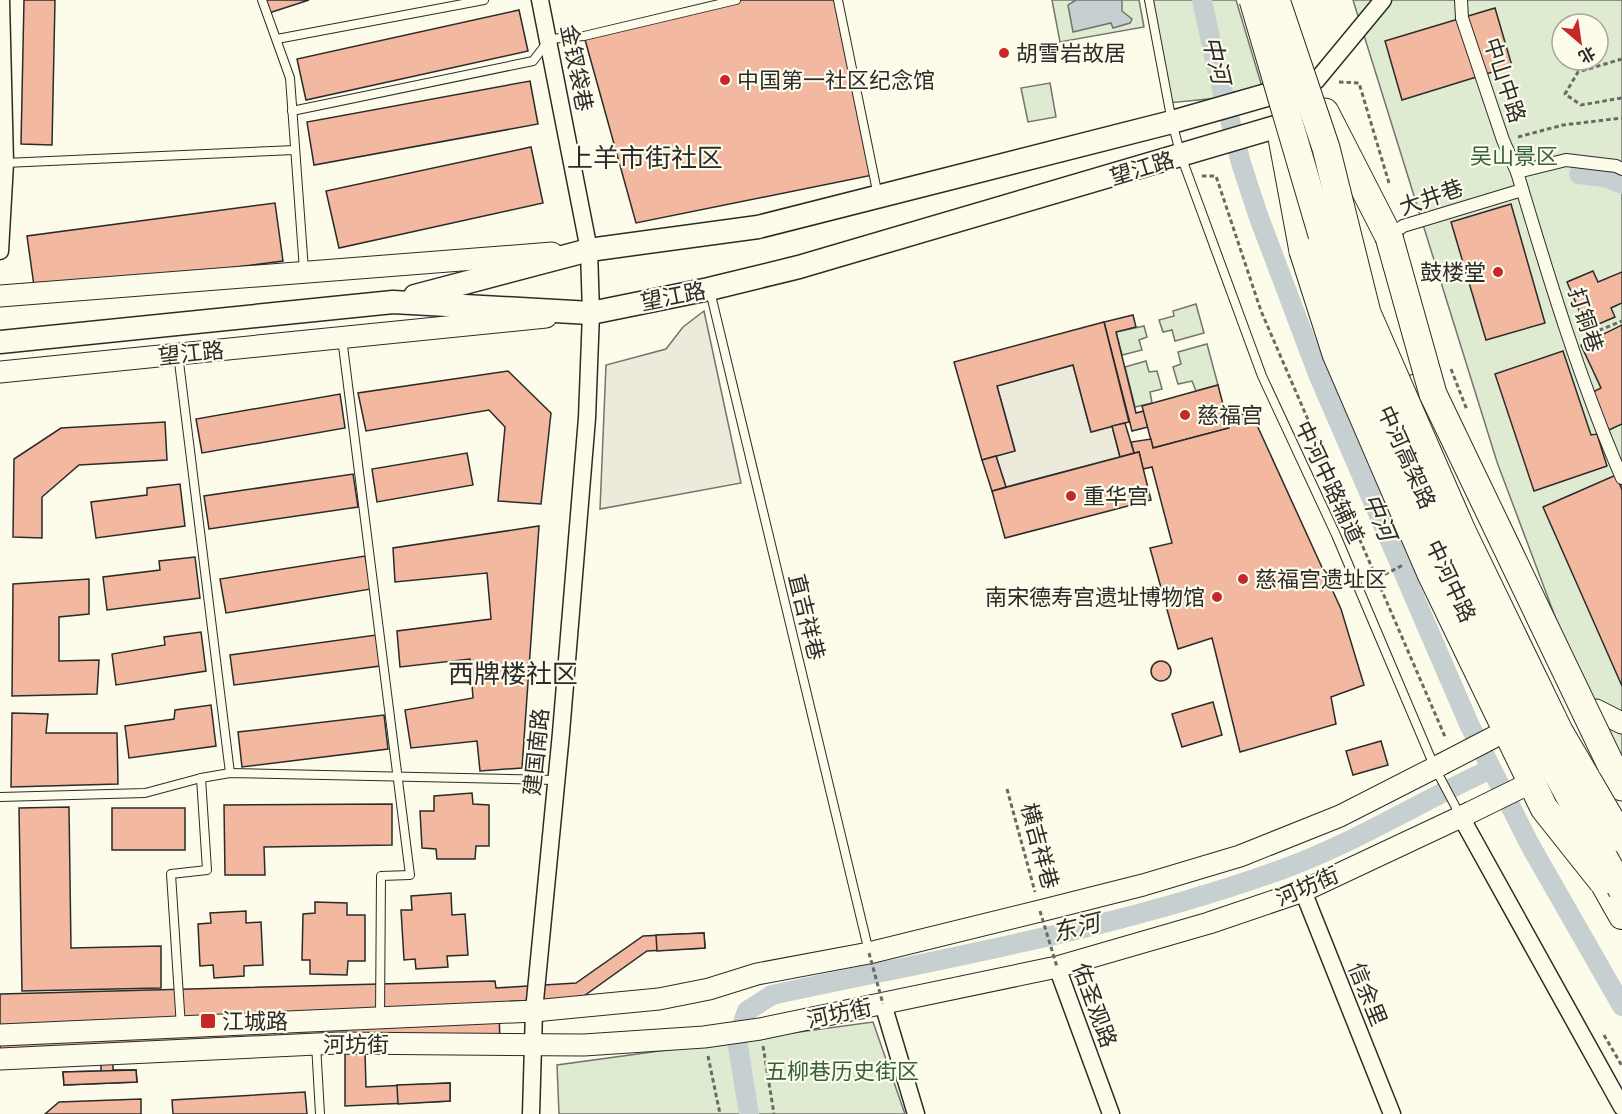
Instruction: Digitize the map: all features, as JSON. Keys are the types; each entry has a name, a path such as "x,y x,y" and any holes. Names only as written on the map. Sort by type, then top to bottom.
{"highway":[{"name":"中河高架路","path":"1253,0 1347,320 1444,541 1541,745 1622,890"},
{"name":"中河高架路","path":"1276,0 1326,148 1367,313 1462,531 1538,689 1559,731 1622,839"},
{"path":"1325,112 1389,237 1433,394 1622,787"},
{"path":"1280,127 1303,251 1336,354 1422,553 1544,808 1622,906"}],"main road":[{"name":"中河中路","path":"1241,0 1341,331 1507,730 1544,777 1622,916"},
{"name":"中河中路","path":"1289,0 1325,112 1376,303 1471,514 1564,710 1585,753 1622,817"},
{"name":"望江路","path":"589,250 758,227 1172,122 1316,81"},
{"name":"望江路","path":"591,313 709,289 800,267 1185,166 1241,138 1325,112"},
{"path":"393,302 589,250"},
{"path":"0,342 393,302 591,313"}],"street":[{"path":"0,251 5,163 1,0"},
{"name":"金钗袋巷","path":"540,0 589,250"},
{"path":"1316,81 1383,0"},
{"name":"中山中路","path":"1461,0 1462,18 1503,140 1517,172"},
{"path":"1517,172 1566,160 1616,166 1622,169"},
{"name":"打铜巷","path":"1517,172 1570,341 1600,427 1622,478"},
{"name":"大井巷","path":"1389,237 1403,226 1522,190"},
{"name":"望江路","path":"0,296 589,250"},
{"name":"建国南路","path":"531,1114 534,1011 586,418 591,313 589,250"},
{"name":"望江路","path":"0,372 591,313"},
{"name":"河坊街","path":"0,1035 534,1011 659,999 709,989 756,974 869,953 1040,911 1143,885 1240,856 1340,816 1507,730 1564,710 1596,710 1622,723 1585,753 1544,777 1303,891 1209,923 1057,966 883,1004 756,1030 709,1036 584,1045 316,1044 0,1059"},
{"path":"1465,815 1622,1107"},
{"name":"信余里","path":"1303,891 1392,1114"},
{"name":"佑圣观路","path":"1057,966 1111,1114"},
{"path":"883,1004 916,1114"}],"lane":[{"path":"262,0 290,78 304,273"},
{"path":"277,39 484,0"},
{"path":"292,111 533,61 549,39 584,36 736,0"},
{"path":"838,0 878,197"},
{"name":"中河中路辅道","path":"1149,0 1172,122 1185,166 1262,376 1439,766 1465,815"},
{"path":"5,163 295,150"},
{"name":"直吉祥巷","path":"709,289 869,953"},
{"path":"342,338 410,875 381,876 380,1019"},
{"path":"178,354 230,773"},
{"path":"0,797 146,793 201,778 230,773 556,780"},
{"path":"181,1027 171,874 207,870 201,778"},
{"path":"316,1044 320,1114"}],"path":[{"path":"1622,59 1578,72 1565,94 1581,105 1622,98"},
{"path":"1316,81 1359,82 1390,187"},
{"path":"1503,140 1563,125 1622,118"},
{"path":"1185,166 1216,176 1261,311 1448,743"},
{"path":"1570,341 1622,321"},
{"path":"1448,363 1471,418"},
{"path":"1378,578 1404,564"},
{"name":"横吉祥巷","path":"1007,789 1040,911"},
{"name":"佑圣观路","path":"1040,911 1057,966"},
{"path":"869,953 883,1004"},
{"path":"756,1030 774,1114"},
{"path":"709,1036 720,1114"}],"green space":[{"path":"1052,0 1139,0 1144,27 1060,42"},
{"path":"1149,0 1198,0 1218,98 1168,103"},
{"path":"1209,0 1236,0 1263,90 1229,92"},
{"name":"吴山景区","path":"1353,0 1622,0 1622,756 1607,755 1497,462"},
{"path":"1050,83 1056,117 1028,122 1021,88"},
{"path":"1196,304 1204,333 1175,341 1172,330 1163,332 1159,320 1174,316 1173,311"},
{"path":"1144,326 1147,337 1139,340 1142,350 1122,355 1116,332"},
{"path":"1207,344 1218,385 1196,391 1192,381 1178,384 1173,367 1181,364 1178,352"},
{"path":"1146,361 1149,372 1157,371 1162,389 1150,392 1152,403 1135,407 1125,367"},
{"name":"五柳巷历史街区","path":"873,1022 905,1114 559,1114 557,1065"}],"shaded area":[{"path":"1076,0 1122,0 1122,11 1132,19 1130,23 1113,28 1111,23 1073,32 1068,5"},
{"path":"704,311 741,483 600,509 606,365 666,349 683,327"},
{"path":"1073,365 1091,432 1112,426 1120,457 1006,487 996,456 1015,450 997,386"}],"building":[{"path":"24,0 55,0 52,145 21,144"},
{"path":"265,0 309,0 269,13"},
{"name":"中国第一社区纪念馆","path":"736,0 838,0 873,175 636,223 584,36"},
{"path":"1495,8 1512,66 1402,100 1385,41"},
{"path":"519,10 528,51 306,100 297,59"},
{"path":"530,81 538,124 314,165 307,122"},
{"path":"531,147 543,203 339,248 326,191"},
{"path":"275,203 283,261 35,293 27,236"},
{"name":"鼓楼堂","path":"1511,204 1545,323 1486,340 1451,222"},
{"path":"1593,271 1598,282 1622,272 1622,303 1611,308 1615,317 1587,329 1567,282"},
{"path":"1133,315 1136,327 1116,332 1136,413 1144,411 1148,427 1132,431 1104,322"},
{"path":"1104,322 1129,422 1091,432 1073,365 997,386 1015,451 982,460 954,362"},
{"path":"1622,325 1622,424 1609,430 1591,393 1601,388 1581,345"},
{"path":"1563,351 1591,435 1597,434 1607,466 1534,491 1495,374"},
{"path":"508,371 551,413 541,504 498,501 505,427 489,410 366,431 358,393"},
{"name":"慈福宫","path":"1218,385 1229,428 1153,448 1142,406"},
{"path":"340,394 345,428 202,453 196,419"},
{"name":"慈福宫遗址区","path":"1251,412 1341,609 1364,685 1331,697 1336,724 1240,752 1212,638 1178,649 1150,548 1172,543 1152,467 1143,469 1139,452 1134,453 1131,442 1151,439 1153,448 1229,428 1227,418"},
{"path":"165,422 167,460 79,465 42,497 42,538 13,537 14,459 61,428"},
{"path":"1125,423 1134,453 1120,457 1112,426"},
{"name":"重华宫","path":"1139,452 1151,500 1005,538 992,491"},
{"path":"467,453 473,485 377,502 372,469"},
{"path":"996,456 1006,487 992,491 982,460"},
{"path":"353,474 358,507 209,529 204,496"},
{"path":"1616,475 1622,490 1622,686 1543,507"},
{"path":"180,484 185,526 96,538 91,502 147,495 147,488"},
{"path":"539,526 522,768 480,771 477,741 411,748 405,710 473,698 470,659 400,667 397,631 491,619 487,573 395,582 393,548"},
{"path":"365,556 371,589 226,613 220,579"},
{"path":"195,557 200,598 107,610 103,577 160,570 159,561"},
{"path":"89,579 89,614 59,617 59,661 99,660 97,694 12,696 13,584"},
{"path":"201,632 206,671 116,685 112,654 165,645 164,637"},
{"path":"376,635 380,666 234,685 230,655"},
{"path":"1161,661 1168,664 1171,671 1168,678 1161,681 1154,678 1151,671 1154,664"},
{"path":"1213,702 1222,735 1182,747 1172,714"},
{"path":"211,705 216,746 129,758 125,726 174,719 175,710"},
{"path":"12,713 48,714 46,733 117,733 118,784 11,787"},
{"path":"384,715 388,749 242,767 238,732"},
{"path":"1381,741 1388,765 1353,775 1346,751"},
{"path":"472,793 473,804 489,805 489,846 476,846 475,859 437,859 436,849 422,848 420,811 434,811 434,796"},
{"path":"392,804 392,845 264,847 265,875 225,875 224,805"},
{"path":"69,807 71,948 161,946 161,988 22,991 19,808"},
{"path":"112,808 185,808 185,850 112,850"},
{"path":"451,893 452,915 465,914 468,955 447,956 448,967 416,969 415,959 404,960 401,910 412,910 411,896"},
{"path":"315,902 347,903 347,915 365,915 365,961 348,961 347,975 310,974 310,960 302,960 303,914 315,913"},
{"path":"246,911 246,923 261,922 263,965 244,966 244,976 214,978 213,965 200,966 198,924 211,923 210,913"},
{"name":"江城路","path":"704,933 705,948 647,951 581,998 499,1002 500,1050 365,1052 366,1087 450,1083 450,1101 345,1106 345,1052 113,1060 113,1070 136,1070 137,1082 64,1085 63,1072 101,1071 101,1060 0,1063 0,994 495,981 496,988 576,983 643,936"},
{"path":"704,933 705,948 657,951 656,935"},
{"path":"136,1070 137,1082 64,1085 63,1072"},
{"path":"450,1083 450,1101 398,1104 397,1085"},
{"path":"305,1092 307,1114 173,1114 172,1100"},
{"path":"141,1099 141,1114 45,1114 59,1102"}],"waterway":[{"name":"中河","path":"1202,0 1241,163 1258,215 1318,374 1469,724 1530,845 1622,1006"},
{"path":"1579,174 1605,177 1622,184"},
{"name":"东河","path":"749,1114 737,1040 747,1011 772,995 1030,941 1158,909 1221,890 1310,859 1491,769"}],"place":[{"name":"胡雪岩故居","path":"1004,53"},
{"name":"中国第一社区纪念馆","path":"725,80"},
{"name":"鼓楼堂","path":"1498,272"},
{"name":"慈福宫","path":"1185,415"},
{"name":"重华宫","path":"1071,496"},
{"name":"慈福宫遗址区","path":"1243,579"},
{"name":"南宋德寿宫遗址博物馆","path":"1217,597"},
{"name":"江城路","path":"208,1021"}],"district":[{"name":"上羊市街社区","path":"645,158"},
{"name":"西牌楼社区","path":"513,674"}]}
